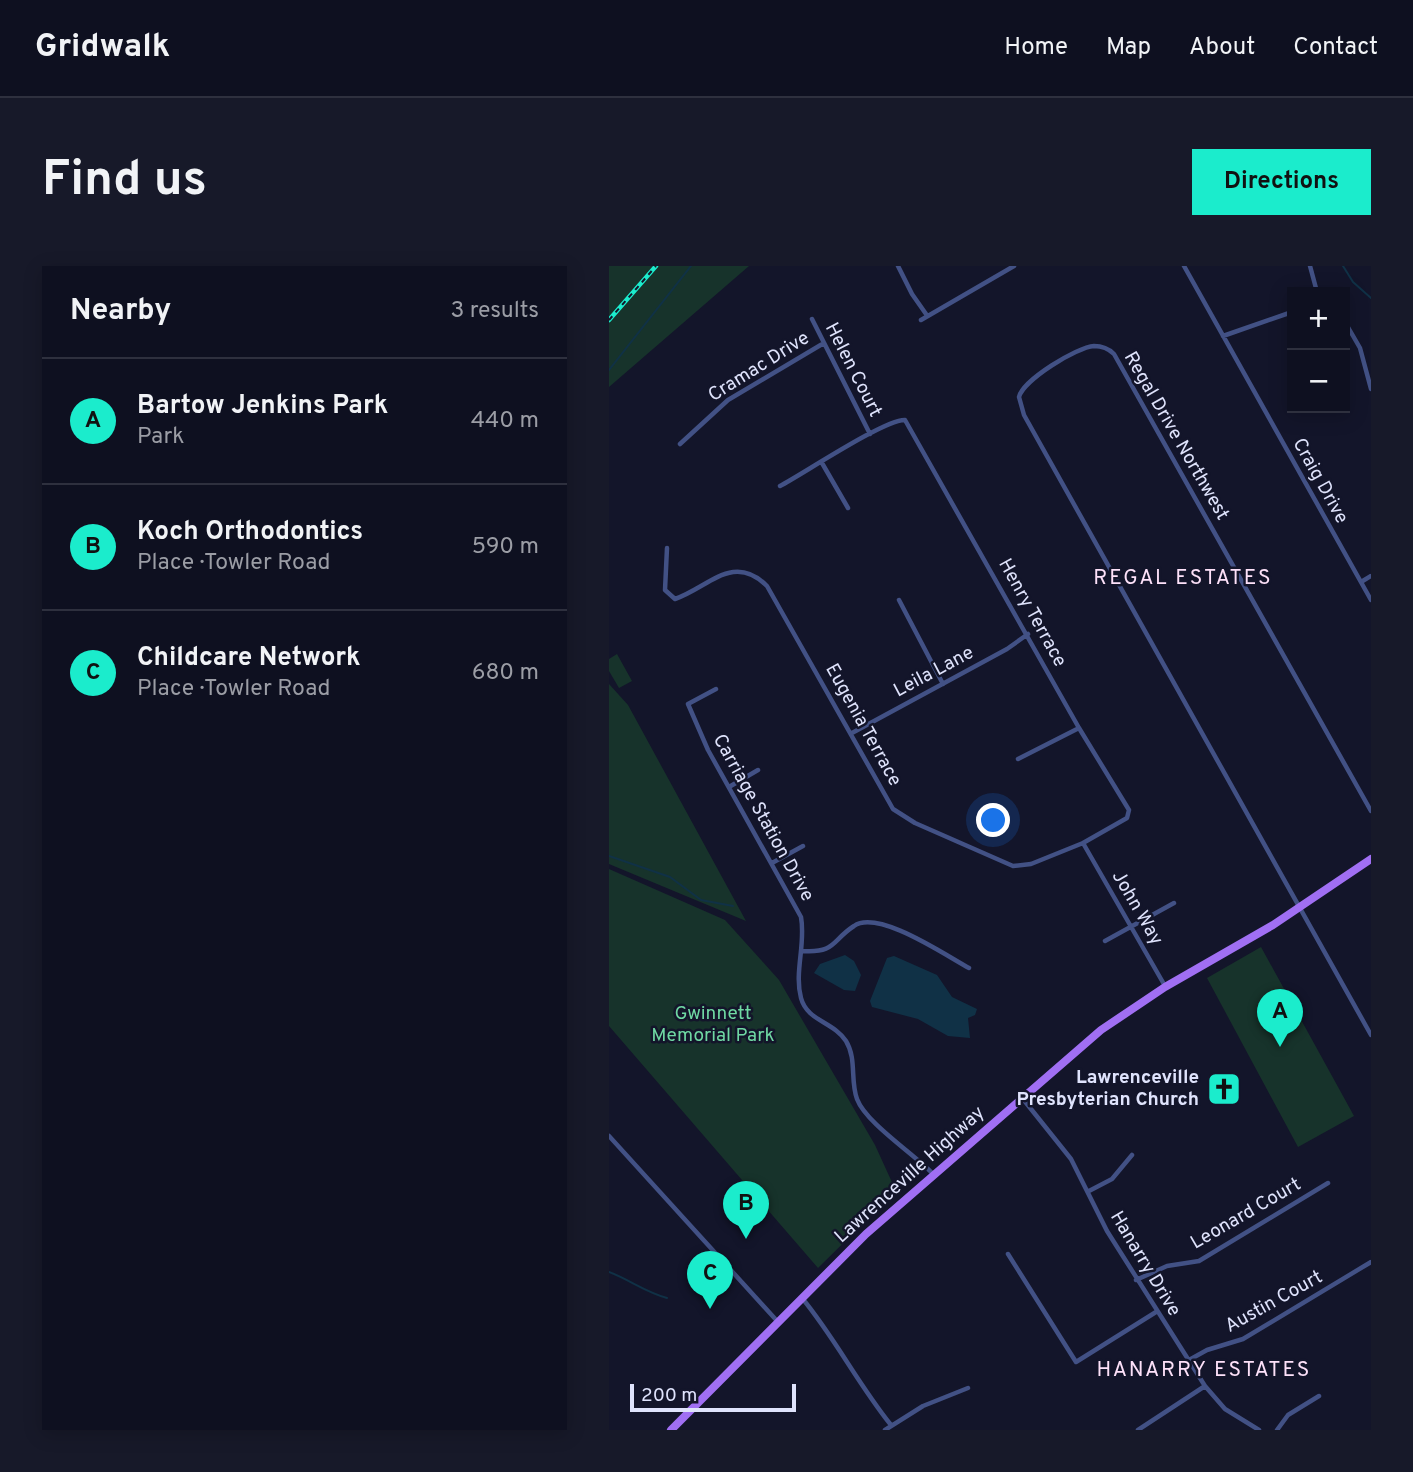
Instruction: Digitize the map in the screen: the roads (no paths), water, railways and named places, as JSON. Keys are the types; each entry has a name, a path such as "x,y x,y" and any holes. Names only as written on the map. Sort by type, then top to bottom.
{"main road":[{"name":"Lawrenceville Highway","path":"671,1430 873,1226 1101,1030 1165,987 1300,907 1371,859"}],"street":[{"path":"898,266 926,314"},
{"path":"921,320 926,314 1014,266"},
{"name":"Craig Drive","path":"1184,266 1371,600"},
{"path":"1310,266 1316,287"},
{"path":"1223,336 1287,314"},
{"name":"Helen Court","path":"812,319 870,434"},
{"path":"1350,331 1360,348 1371,389"},
{"name":"Cramac Drive","path":"680,444 728,400 824,343"},
{"name":"Regal Drive Northwest","path":"1371,811 1114,355 1104,348 1086,348 1030,380 1019,397 1024,415 1371,1035"},
{"name":"Henry Terrace","path":"870,434 899,419 905,420 920,441 1079,728 1121,797"},
{"path":"780,486 870,434"},
{"path":"822,463 848,508"},
{"name":"Eugenia Terrace","path":"667,548 663,580 665,590 675,599 726,572 748,573 767,586 893,809 915,823 1013,866 1031,864 1083,843 1127,818 1129,810 1121,797"},
{"path":"1361,582 1371,576"},
{"path":"899,600 943,684"},
{"name":"Leila Lane","path":"852,733 1007,649 1028,634"},
{"name":"Carriage Station Drive","path":"716,689 688,704 708,750 801,917 802,1002 809,1014 833,1028 846,1041 853,1061 858,1101 866,1113 934,1175"},
{"path":"1018,759 1079,728"},
{"path":"729,787 758,770"},
{"name":"John Way","path":"1083,843 1165,987"},
{"path":"772,863 803,846"},
{"path":"1105,941 1174,903"},
{"path":"803,951 821,952 834,947 855,925 878,921 969,968"},
{"name":"Hanarry Drive","path":"1023,1098 1071,1158 1107,1231 1205,1386 1225,1409 1259,1430"},
{"path":"609,1136 778,1322"},
{"path":"1089,1191 1112,1178 1132,1155"},
{"name":"Leonard Court","path":"1136,1280 1167,1266 1199,1261 1328,1183"},
{"path":"1008,1254 1076,1362 1156,1312"},
{"name":"Austin Court","path":"1189,1360 1207,1350 1243,1339 1371,1262"},
{"path":"801,1298 891,1425"},
{"path":"1138,1430 1205,1386"},
{"path":"885,1430 923,1406 968,1388"},
{"path":"1277,1430 1288,1415 1319,1396"}],"water":[{"path":"845,955 854,961 861,975 855,991 844,990 814,973 820,964"},
{"path":"894,956 937,975 952,997 977,1009 975,1015 968,1018 970,1038 948,1036 918,1019 872,1007 870,1001 887,958"}],"waterway":[{"path":"609,370 691,266"},
{"path":"1343,266 1353,282 1371,298"},
{"path":"609,856 670,877 701,900 733,906"},
{"path":"609,1272 667,1298"}],"railway":[{"path":"609,320 656,266"}],"place":[{"name":"Bartow Jenkins Park","path":"1280,1047"},
{"name":"Lawrenceville Presbyterian Church","path":"1224,1089"},
{"name":"Koch Orthodontics","path":"746,1239"},
{"name":"Childcare Network","path":"710,1309"}],"district":[{"name":"REGAL ESTATES","path":"1183,578"},
{"name":"HANARRY ESTATES","path":"1204,1370"}],"park label":[{"name":"Gwinnett Memorial Park","path":"713,1025"}]}
